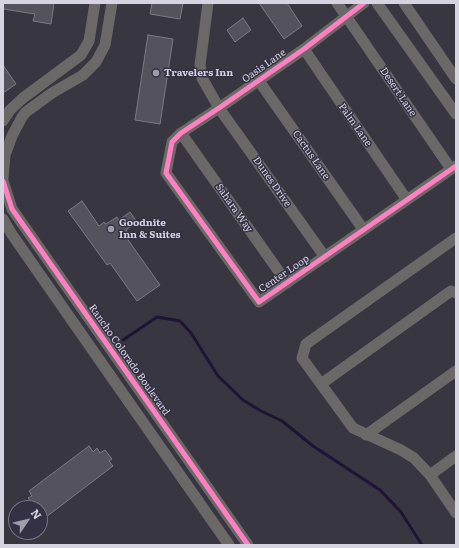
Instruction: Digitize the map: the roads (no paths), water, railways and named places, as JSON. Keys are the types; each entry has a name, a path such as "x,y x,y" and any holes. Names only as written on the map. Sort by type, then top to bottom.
{"street":[{"path":"3,122 10,110 23,98 81,55 89,41 95,3"},
{"name":"Rancho Colorado Boulevard","path":"112,3 105,45 96,62 83,75 52,93 26,112 22,117 5,155 3,179 12,209 248,545"},
{"name":"Dunes Drive","path":"208,3 200,65 202,78 219,108 325,257"},
{"name":"Desert Lane","path":"337,3 453,167"},
{"name":"Oasis Lane","path":"172,142 181,133 304,49 364,3"},
{"path":"377,3 456,114"},
{"path":"404,3 456,79"},
{"name":"Palm Lane","path":"304,49 407,200"},
{"name":"Cactus Lane","path":"259,81 363,229"},
{"name":"Sahara Way","path":"181,133 287,283"},
{"name":"Center Loop","path":"172,142 166,173 259,302 453,167"},
{"path":"3,219 11,233 229,545"},
{"path":"456,238 306,344 302,358 353,428 401,450 414,458 430,474 456,513"},
{"path":"321,384 451,291 456,293"},
{"path":"366,435 456,371"},
{"path":"430,474 456,456"}],"waterway":[{"path":"123,340 157,317 180,321 191,333 218,376 243,400 282,421 313,446 380,490 401,512 422,545"}],"place":[{"name":"Travelers Inn","path":"156,73"},
{"name":"Goodnite Inn & Suites","path":"111,229"}]}
